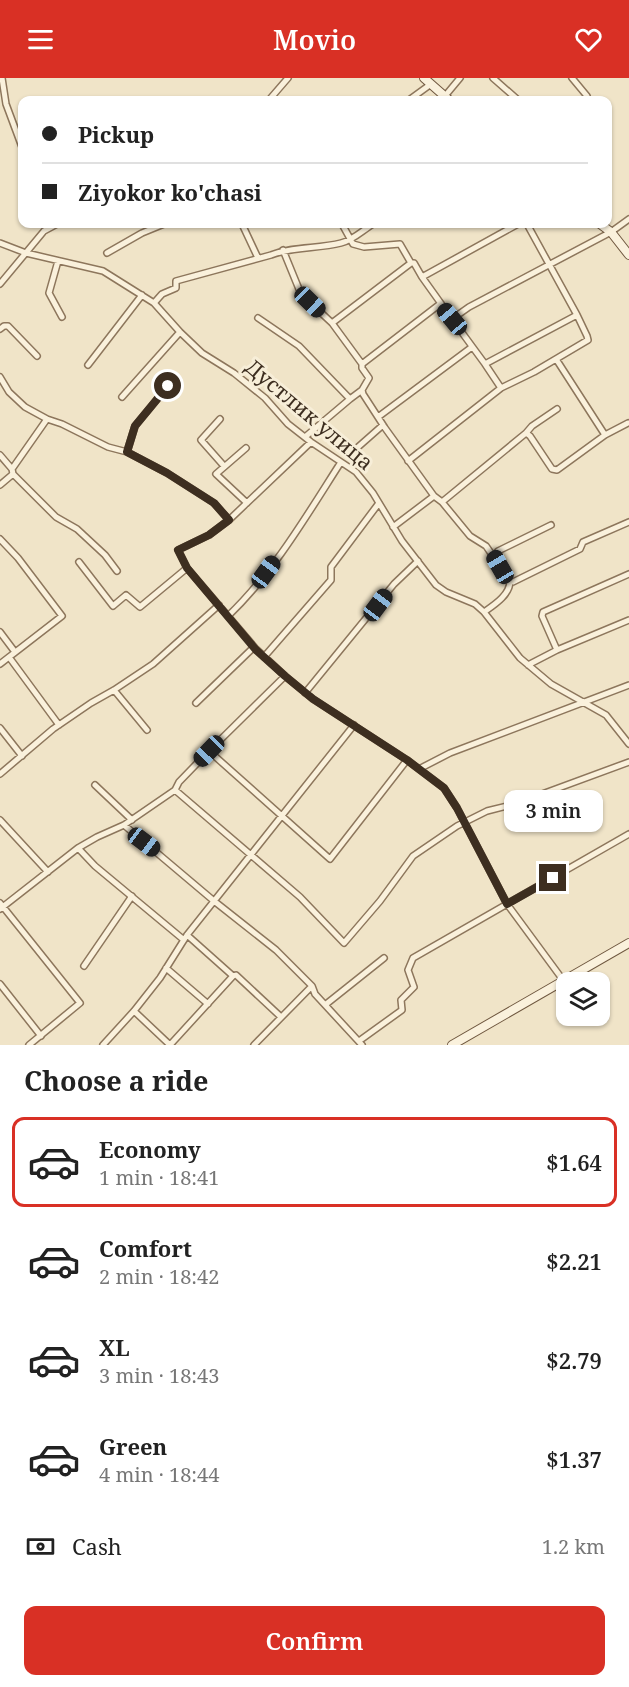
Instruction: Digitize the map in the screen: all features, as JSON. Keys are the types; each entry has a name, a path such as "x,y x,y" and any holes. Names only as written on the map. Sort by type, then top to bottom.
{"main road":[{"path":"424,78 445,96"},
{"path":"606,228 629,255"},
{"path":"576,972 629,943"},
{"path":"452,1045 556,984"}],"street":[{"path":"2,78 6,104 18,136"},
{"path":"272,96 288,78"},
{"path":"448,96 460,78"},
{"path":"493,78 513,96"},
{"path":"572,78 587,96"},
{"path":"414,96 431,84"},
{"path":"452,319 469,307 611,232 629,219"},
{"path":"0,284 44,231 50,228"},
{"path":"107,253 154,228"},
{"path":"244,228 258,258"},
{"path":"344,228 353,244 364,247 400,244 411,263 414,263 440,304 501,388"},
{"path":"154,303 162,294 176,288 176,281 283,250 316,248 343,243 367,228"},
{"path":"422,276 511,228"},
{"path":"408,461 501,388 534,372 588,340 578,315 529,228"},
{"name":"Дустлик улица","path":"0,243 26,253 103,271 154,303 202,352 234,373 265,398 288,424 356,472 436,585 446,592 475,604 520,658 551,684 606,715 629,744"},
{"path":"283,250 301,294 332,323 362,364 369,378 362,390 305,437"},
{"path":"58,261 48,293 62,317"},
{"path":"332,323 411,263"},
{"path":"88,365 142,295"},
{"path":"362,364 440,304"},
{"path":"485,364 578,315"},
{"path":"258,318 299,345 350,399"},
{"path":"0,329 8,326 37,356"},
{"path":"122,397 180,332"},
{"path":"378,417 472,347"},
{"path":"556,359 605,435"},
{"path":"0,377 9,392 25,407 108,447 127,452 167,473 214,503 229,520"},
{"path":"127,452 135,426 168,386"},
{"path":"362,390 383,425 434,496 442,502 470,536 486,546 510,581 510,588 506,594 484,612"},
{"path":"442,502 526,434 532,426 556,409"},
{"path":"0,485 12,472 47,419"},
{"path":"220,419 201,440 224,466"},
{"path":"526,434 530,436 552,469 556,470 605,435 628,424"},
{"path":"349,455 383,425"},
{"path":"311,442 229,520 209,535 178,550 187,568 254,647 285,676 305,693 407,760 444,788 507,904 556,972"},
{"path":"246,448 216,474 247,503"},
{"path":"0,455 12,472 56,517 77,529 105,555 117,571"},
{"path":"228,616 255,588 305,519 341,462"},
{"path":"393,527 434,496"},
{"path":"264,657 331,580 331,567 379,503"},
{"path":"510,581 513,582 580,549 583,542 592,537 629,522"},
{"path":"494,556 498,551 551,525"},
{"path":"0,539 18,558 62,616 0,664"},
{"path":"305,693 394,584 418,561"},
{"path":"79,562 113,606 126,595 140,607 187,568"},
{"path":"557,650 542,616 543,612 629,574"},
{"path":"0,774 59,725 153,664 219,605"},
{"path":"528,665 557,650 629,620"},
{"path":"0,632 15,652"},
{"path":"196,703 254,647"},
{"path":"9,657 59,725"},
{"path":"29,1045 80,1004 1,906 78,848 124,825 175,790 179,782 285,676"},
{"path":"419,769 450,753 629,685"},
{"path":"114,690 147,730"},
{"path":"103,1045 134,1011 166,968 185,937 354,725"},
{"path":"0,728 22,756"},
{"path":"209,751 330,860 407,760"},
{"path":"175,790 300,897 344,943 380,901 413,856 464,823 487,811 515,804 629,762"},
{"path":"95,785 132,819"},
{"path":"0,820 48,872"},
{"path":"124,825 276,950 312,986 315,994 360,1043 402,1010 402,1000 414,987 408,970 413,958 629,834"},
{"path":"78,848 95,866 132,896 233,976 236,975 281,1017"},
{"path":"84,966 132,896"},
{"path":"325,1005 384,958"},
{"path":"166,968 208,1004"},
{"path":"134,1011 170,1045 233,976"},
{"path":"0,984 41,1036"},
{"path":"256,1044 312,986"}],"route":[{"path":"168,386 135,426 127,452 167,473 214,503 229,520 209,535 178,550 187,568 256,650 285,676 313,699 407,760 444,788 457,808 507,904 553,878"}]}
